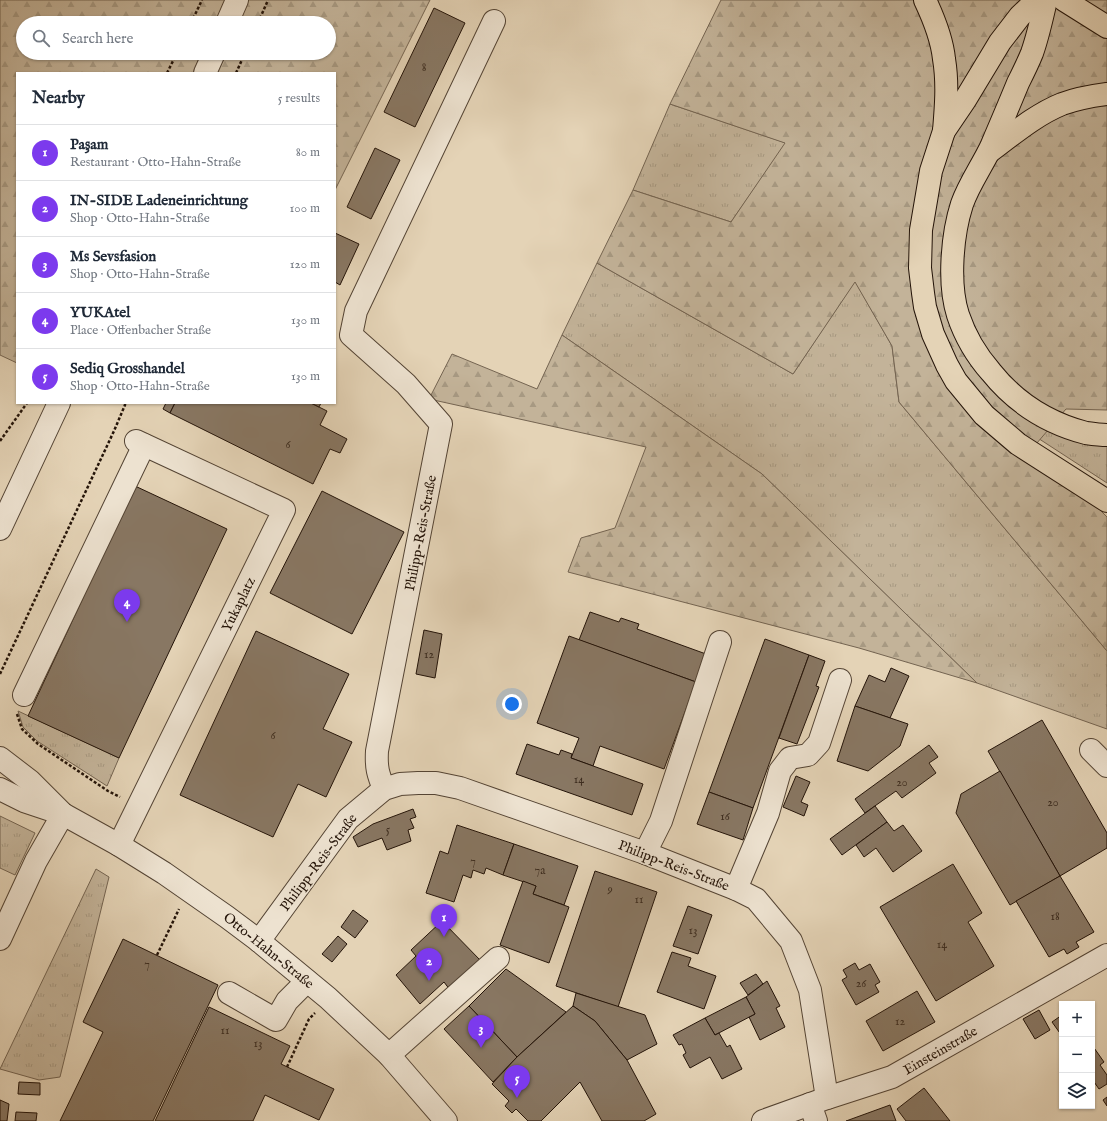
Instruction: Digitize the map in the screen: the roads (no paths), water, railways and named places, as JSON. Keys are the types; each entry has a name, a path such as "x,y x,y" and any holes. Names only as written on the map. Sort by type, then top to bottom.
{"main road":[{"path":"925,0 939,36 944,58 946,78 944,131 933,165 921,230 920,268 925,307 933,334 956,381 984,415 1018,444 1107,501"},
{"path":"944,131 965,100 1000,42 1020,16 1037,0"},
{"path":"1046,0 1031,53 988,153 962,204 952,259 953,288 957,314 967,338 982,362 1002,386 1019,401 1060,424 1087,433 1107,435"},
{"path":"1064,0 1107,27"},
{"path":"988,153 1035,118 1061,104 1094,95 1107,94"}],"street":[{"path":"230,16 237,0"},
{"name":"Philipp-Reis-Straße","path":"384,789 376,764 377,751 441,424 406,384 351,335 356,311 494,21"},
{"path":"205,72 211,60"},
{"path":"0,529 60,404"},
{"name":"Yukaplatz","path":"24,695 140,443 284,510 119,845"},
{"path":"645,853 661,821 720,642"},
{"path":"736,890 768,814 780,771 790,758 808,755 819,743 840,680"},
{"path":"1091,750 1107,766"},
{"name":"Otto-Hahn-Straße","path":"0,757 30,781 63,814"},
{"name":"Philipp-Reis-Straße","path":"259,941 348,819 384,789 400,784 418,782 436,782 460,788 645,853 756,899 791,941 810,990 818,1108"},
{"name":"Otto-Hahn-Straße","path":"0,789 24,801 63,814 119,845 164,873 227,917 259,941 329,999 389,1055 446,1121"},
{"path":"0,939 36,861 63,814"},
{"name":"Einsteinstraße","path":"763,1121 818,1108 892,1077 1107,955"},
{"path":"389,1055 498,958"},
{"path":"229,993 276,1020 287,1001 307,981"}],"place":[{"name":"YUKAtel","path":"127,622"},
{"name":"Paşam","path":"444,937"},
{"name":"IN-SIDE Ladeneinrichtung","path":"429,981"},
{"name":"Ms Sevsfasion","path":"481,1048"},
{"name":"Sediq Grosshandel","path":"517,1098"}]}
